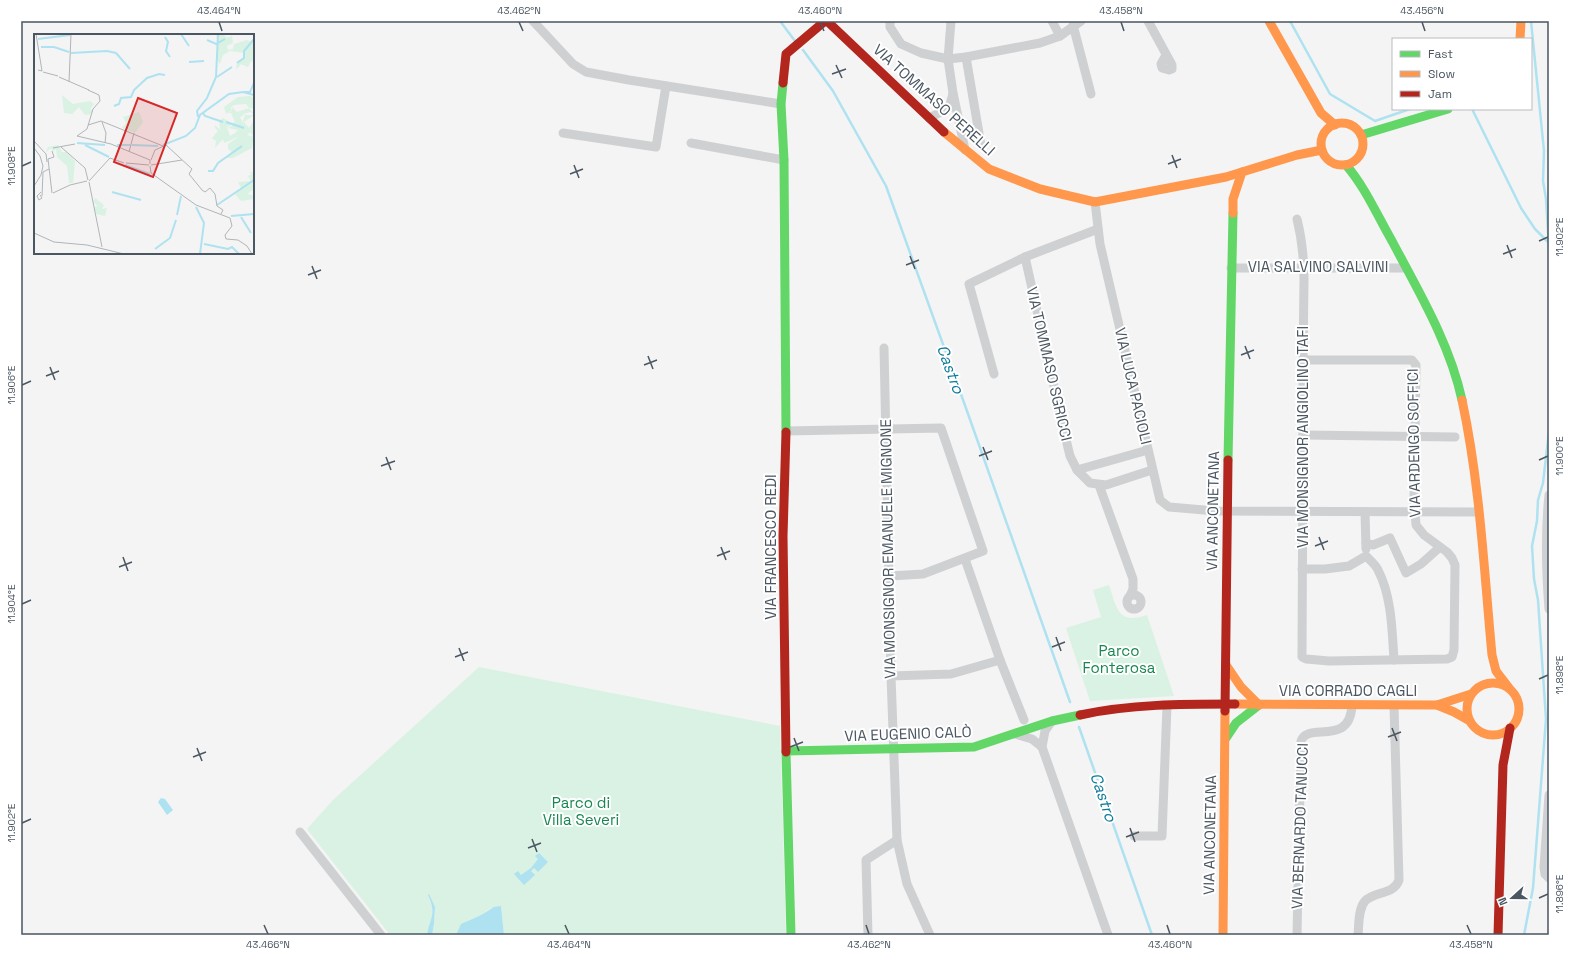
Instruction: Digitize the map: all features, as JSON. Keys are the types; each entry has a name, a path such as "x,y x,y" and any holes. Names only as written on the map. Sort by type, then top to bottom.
{"main road":[{"name":"VIA FRANCESCO REDI","path":"791,935 786,751 784,536 786,431 784,160 781,104 786,54 826,21"},
{"name":"VIA TOMMASO PERELLI","path":"826,21 965,150 989,168 1032,186 1095,202 1226,177 1242,172"},
{"path":"1270,21 1321,113 1335,125"},
{"path":"1520,38 1521,21"},
{"path":"1361,135 1445,110"},
{"path":"1321,113 1324,134"},
{"path":"1347,124 1353,126 1361,135 1363,149 1360,156 1355,161 1346,165 1334,164 1322,150 1322,139 1324,134 1335,125 1347,124"},
{"path":"1242,172 1297,155 1322,150"},
{"path":"1355,161 1358,179"},
{"path":"1346,165 1358,179 1406,268 1444,343 1459,386 1468,426 1492,655 1496,671 1508,688"},
{"name":"VIA ANCONETANA","path":"1223,935 1225,663 1231,268 1233,199 1242,172"},
{"path":"1470,721 1466,707 1491,663 1492,655"},
{"name":"VIA CORRADO CAGLI","path":"1225,663 1234,680 1246,694 1259,705"},
{"path":"1437,705 1474,691 1484,684 1492,682 1501,684 1508,688 1514,693 1517,700 1519,708 1518,715 1510,728 1495,741"},
{"name":"VIA CORRADO CAGLI","path":"1167,706 1225,704 1394,706 1437,705"},
{"name":"VIA CORRADO CAGLI","path":"1225,740 1231,727 1240,718 1259,705"},
{"path":"1437,705 1452,709 1470,721 1479,731 1495,741 1503,765"},
{"name":"VIA EUGENIO CALÒ","path":"786,751 893,750 974,747 1052,721 1106,709 1142,706 1167,706"},
{"path":"1498,935 1503,765 1510,728"}],"street":[{"path":"533,21 573,64 586,72 781,104"},
{"path":"890,21 890,27 901,44 921,53 948,59 1040,43 1060,36 1077,23 1091,94"},
{"path":"951,21 948,59 965,150"},
{"path":"1052,21 1060,36"},
{"path":"1148,21 1166,55"},
{"path":"966,57 981,144"},
{"path":"563,133 656,147 666,86"},
{"path":"929,118 944,112 949,108 953,92"},
{"path":"944,112 944,132"},
{"path":"944,132 959,119"},
{"path":"691,143 784,160"},
{"name":"VIA LUCA PACIOLI","path":"1095,202 1100,244 1152,470 1160,500 1169,508 1227,511 1478,512"},
{"name":"VIA MONSIGNOR ANGIOLINO TAFI","path":"1297,219 1301,236 1304,268 1302,657"},
{"path":"994,374 969,284 1025,257 1098,229"},
{"name":"VIA TOMMASO SGRICCI","path":"1025,257 1070,456 1077,470 1090,483 1099,485"},
{"name":"VIA SALVINO SALVINI","path":"1231,268 1406,268"},
{"name":"VIA MONSIGNOR EMANUELE MIGNONE","path":"884,348 896,840 907,884 930,935"},
{"name":"VIA ARDENGO SOFFICI","path":"1302,657 1306,659 1329,661 1447,659 1452,657 1455,565 1452,558 1417,528 1414,512 1416,365 1414,362 1412,360 1304,360"},
{"path":"786,431 941,428 983,551 923,574 890,576"},
{"path":"1303,435 1455,437"},
{"path":"1077,470 1148,450"},
{"path":"1133,578 1133,589 1127,599 1127,604 1128,607 1132,609 1137,609 1141,606 1140,598 1133,578 1099,485 1106,485 1152,470"},
{"path":"1549,497 1546,528 1546,568 1549,609"},
{"path":"1365,512 1366,556 1378,569 1385,588 1392,621 1394,660"},
{"path":"1366,543 1373,545 1390,538 1406,573 1422,564 1440,547"},
{"path":"1302,569 1325,569 1349,566 1366,556"},
{"path":"965,559 1000,660 1024,720"},
{"path":"1130,596 1134,595 1140,598"},
{"path":"891,676 951,674 1000,660"},
{"name":"VIA BERNARDO TANUCCI","path":"1298,935 1300,741 1306,734 1332,733 1343,727 1352,714 1352,705"},
{"path":"1134,836 1162,836 1167,706"},
{"path":"1358,935 1362,907 1365,901 1392,889 1399,880 1394,706"},
{"path":"1052,721 1045,731 1042,747 1108,935"},
{"path":"1015,734 1032,739 1042,747"},
{"path":"1549,795 1544,867 1545,874 1549,878"},
{"path":"300,832 381,935"},
{"path":"868,935 866,860 896,840"}],"green space":[{"name":"Parco Fonterosa","path":"1109,585 1114,601 1124,616 1137,618 1147,615 1174,696 1090,701 1066,628 1101,617 1093,590"},
{"name":"Parco di Villa Severi","path":"479,667 780,726 786,935 504,935 501,906 489,909 481,915 469,920 456,935 432,935 435,907 428,895 432,907 432,916 427,935 390,935 307,829 333,800"}],"water":[{"path":"161,798 165,799 173,810 167,815 158,802"},
{"path":"539,853 548,862 538,872 534,868 531,871 535,875 524,885 514,874 518,871 521,875 531,868 538,859 535,856"},
{"path":"429,894 435,907 432,935 427,935 432,916 432,907"},
{"path":"501,906 504,935 456,935 461,924 494,907"}],"waterway":[{"name":"Castro","path":"780,21 795,41"},
{"path":"1290,21 1330,94 1375,121 1407,110"},
{"path":"1531,21 1544,151 1543,181 1546,199 1549,247"},
{"name":"Castro","path":"803,50 833,91 886,186 1070,702"},
{"path":"1473,111 1521,208 1535,229 1548,242"},
{"path":"1524,935 1533,888 1546,719 1538,600 1534,579 1532,546 1537,521 1538,500 1543,483 1549,431"},
{"name":"Castro","path":"1079,727 1152,935"}],"traffic: fast":[{"path":"783,83 781,104 784,160 786,432"},
{"path":"1361,135 1445,110"},
{"path":"1346,165 1359,182 1413,279 1433,319 1450,359 1462,400"},
{"path":"1228,460 1233,213"},
{"path":"1226,738 1236,723 1259,705"},
{"path":"786,751 974,747 1052,721 1080,715"},
{"path":"786,752 791,935"}],"traffic: slow":[{"path":"1269,21 1321,113 1335,125"},
{"path":"1520,38 1521,21"},
{"path":"1342,123 1357,129 1363,144 1357,159 1342,165 1327,159 1321,144 1327,129 1342,123"},
{"path":"944,132 989,169 1040,189 1095,202 1226,177 1242,172"},
{"path":"1233,213 1233,199 1242,172 1297,155 1322,150"},
{"path":"1462,400 1477,495 1492,655 1496,671 1509,688"},
{"path":"1226,665 1241,687 1259,705"},
{"path":"1488,683 1498,683 1507,687 1515,695 1519,704 1519,709 1519,714 1515,723 1507,731 1498,735 1488,735 1479,731 1471,723 1467,714 1467,704 1471,695 1479,687 1488,683"},
{"path":"1437,705 1471,694"},
{"path":"1235,704 1437,705 1470,721"},
{"path":"1223,935 1225,711"}],"traffic: jam":[{"path":"783,83 786,54 825,21"},
{"path":"827,21 944,132"},
{"path":"786,432 783,536 786,752"},
{"path":"1225,711 1228,460"},
{"path":"1080,715 1099,711 1137,707 1235,704"},
{"path":"1498,935 1503,765 1510,728"}]}
